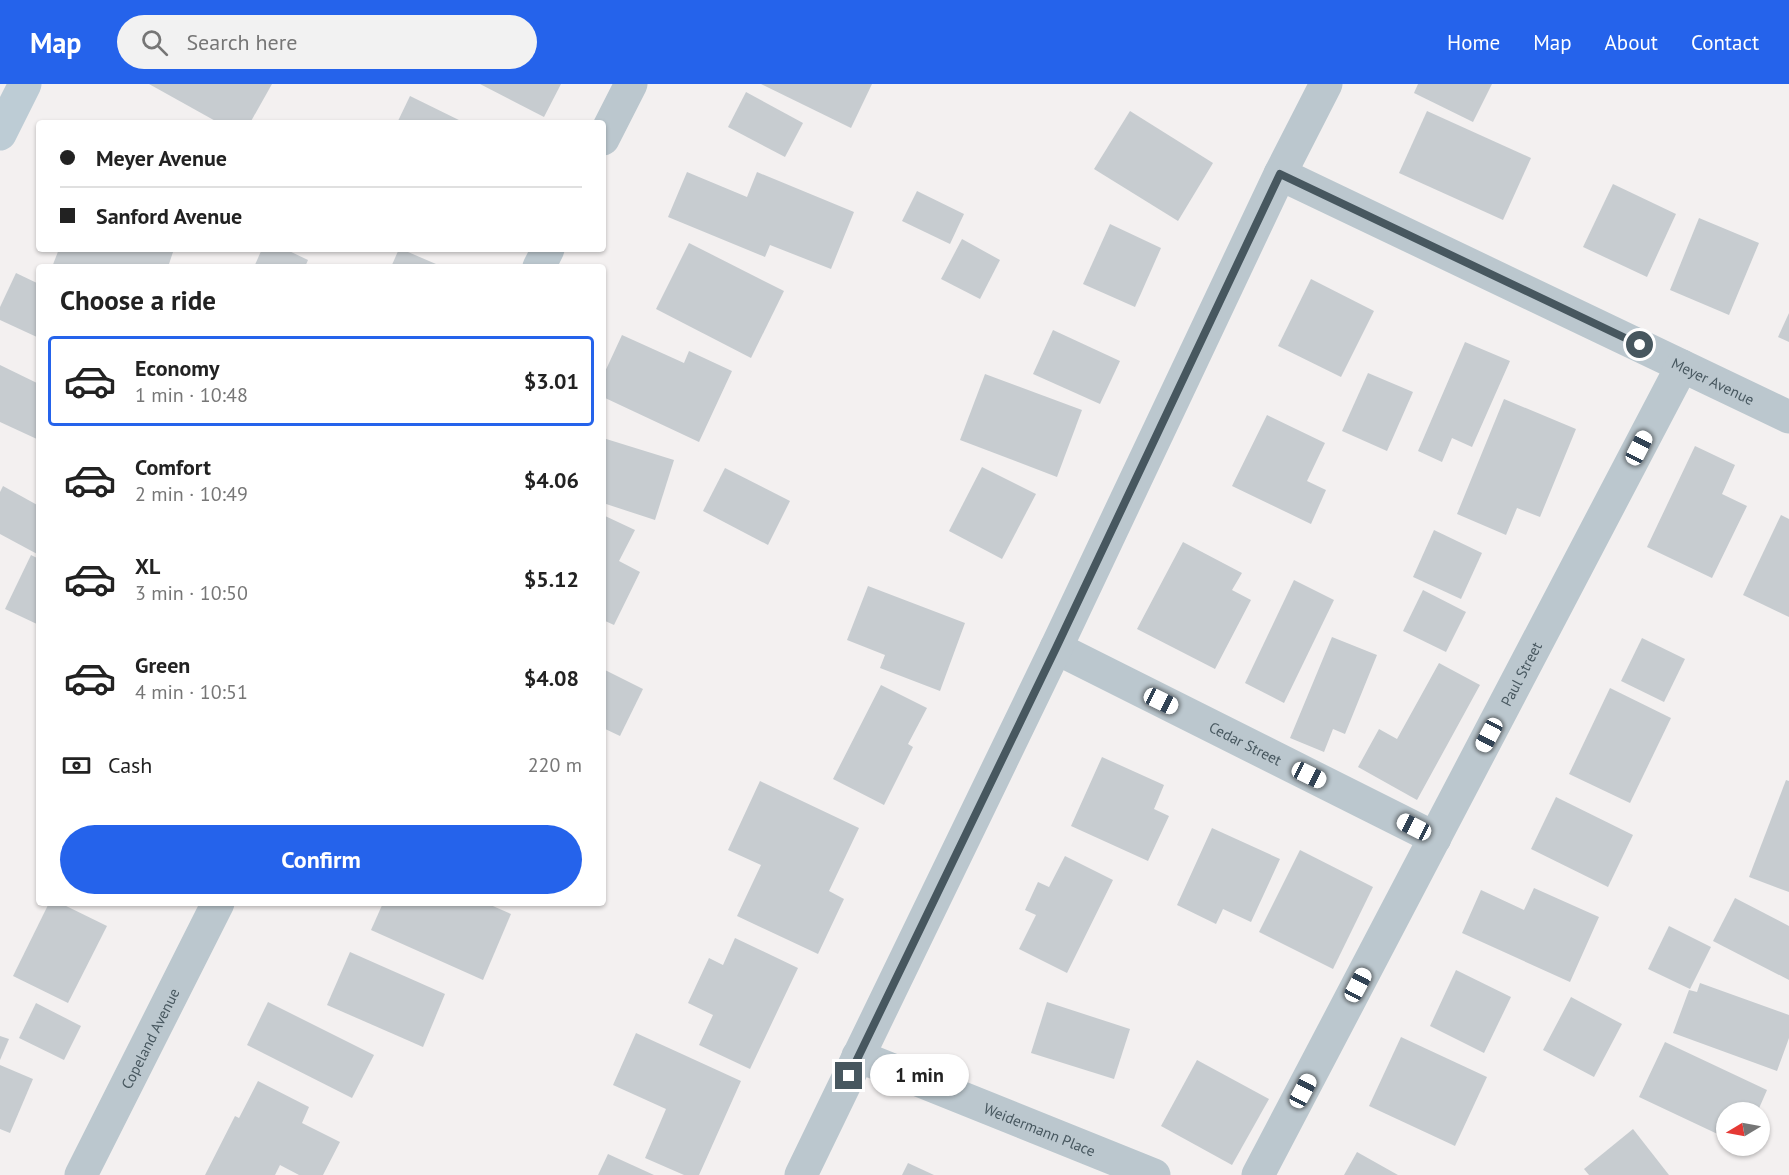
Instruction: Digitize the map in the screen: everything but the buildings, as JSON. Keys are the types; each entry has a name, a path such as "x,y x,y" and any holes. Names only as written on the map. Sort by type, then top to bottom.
{"main road":[{"path":"0,134 25,84"}],"street":[{"path":"606,133 631,84"},
{"path":"801,1175 1056,648 1280,174 1326,84"},
{"name":"Meyer Avenue","path":"1280,174 1789,417"},
{"name":"Paul Street","path":"1258,1175 1682,366"},
{"name":"Cedar Street","path":"1056,648 1436,838"},
{"name":"Copeland Avenue","path":"81,1175 216,906"},
{"name":"Weidermann Place","path":"858,1056 1154,1175"}],"route":[{"path":"849,1076 1056,648 1280,174 1640,345"}]}
